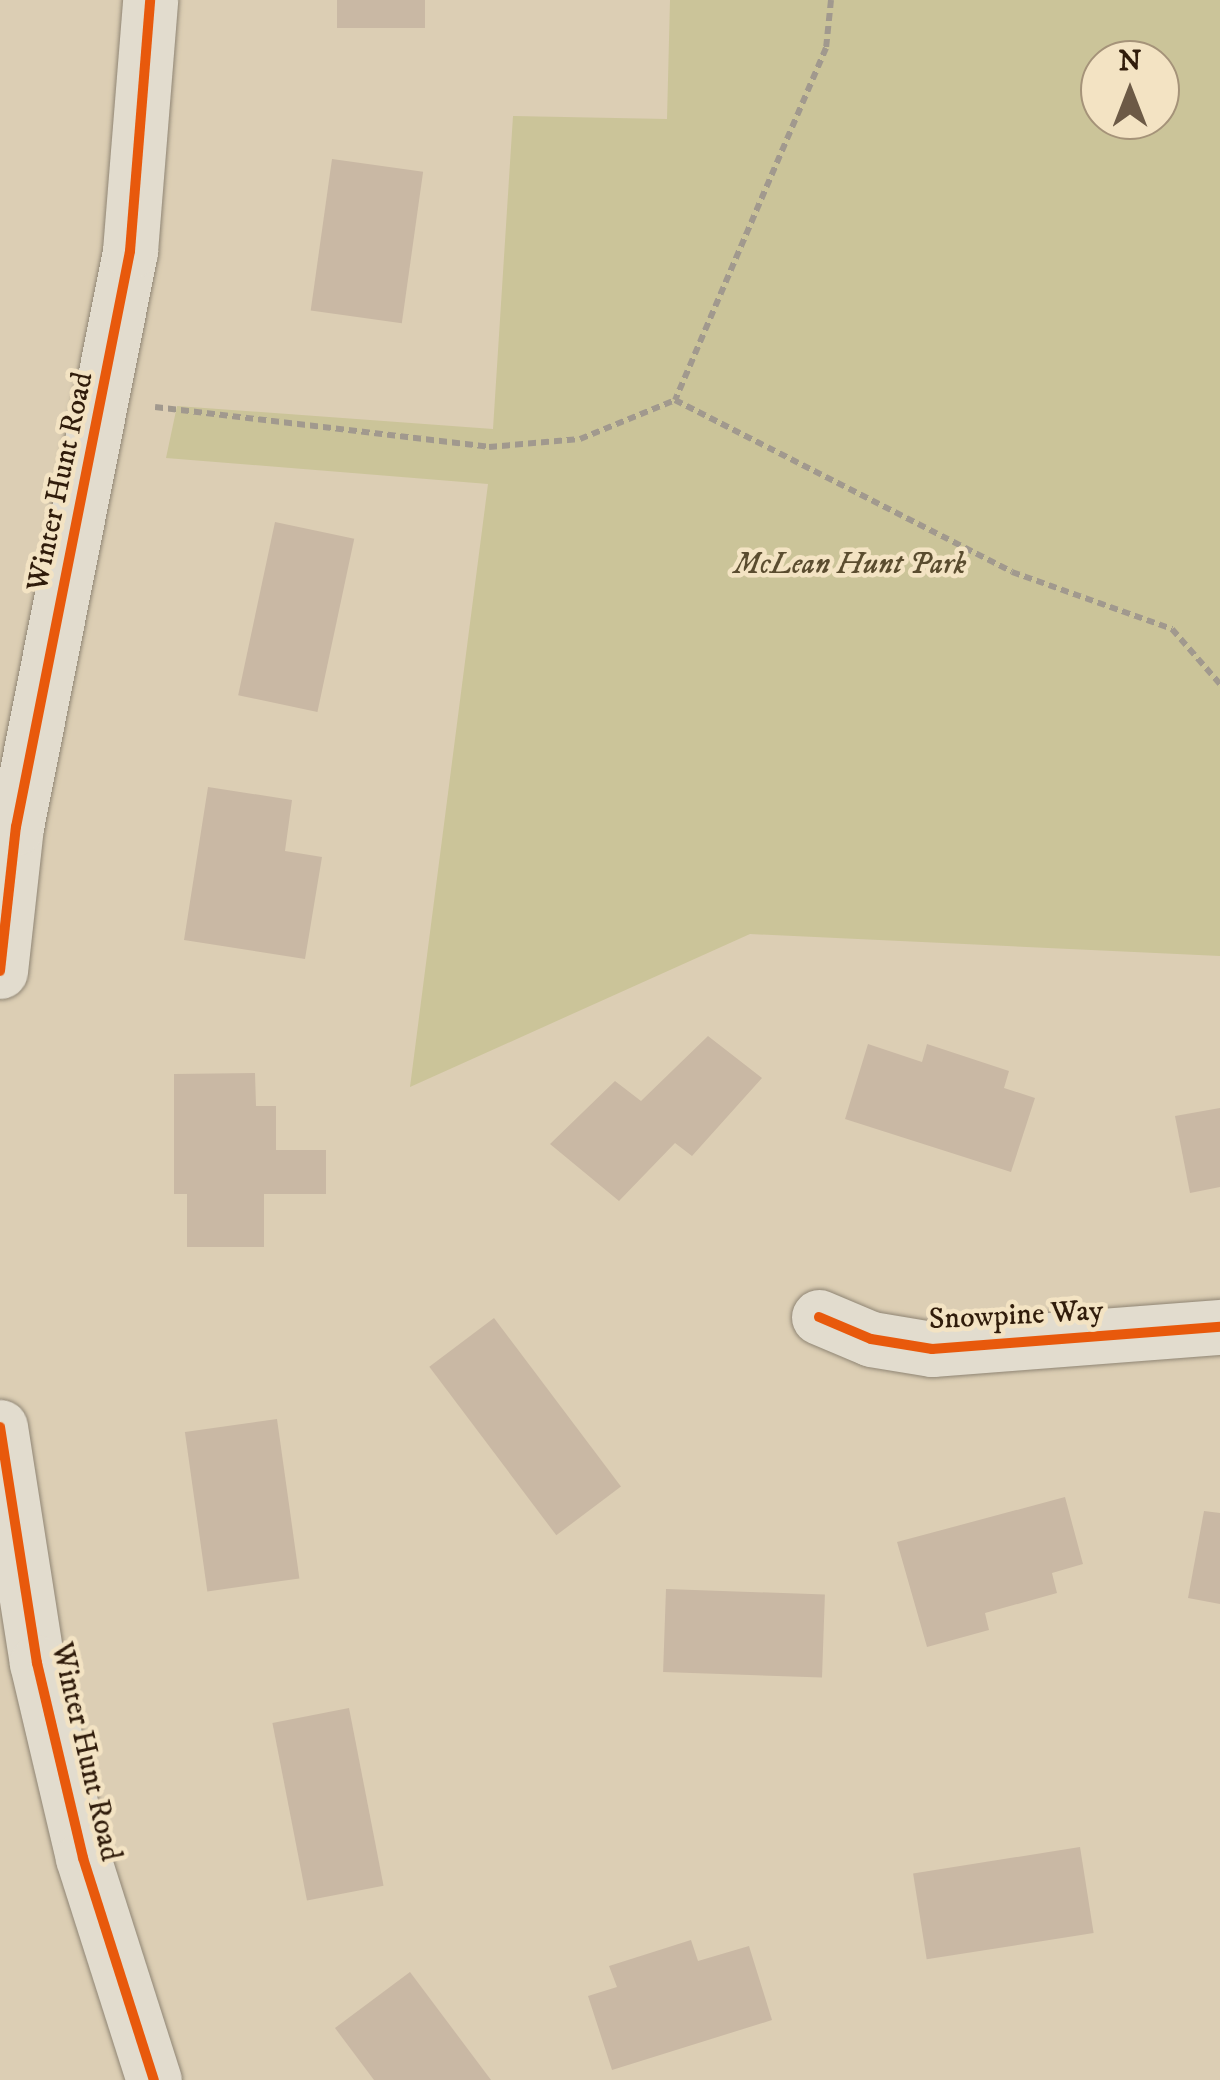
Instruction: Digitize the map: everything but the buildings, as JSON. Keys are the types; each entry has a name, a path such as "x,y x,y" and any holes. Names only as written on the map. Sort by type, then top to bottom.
{"street":[{"name":"Winter Hunt Road","path":"0,970 16,827 105,399 130,251 150,0"},
{"name":"Snowpine Way","path":"819,1316 871,1339 932,1349 1220,1327"},
{"name":"Winter Hunt Road","path":"0,1428 37,1664 83,1858 154,2080"}],"path":[{"path":"105,399 488,447 580,439 675,400 826,48 831,0"},
{"path":"675,400 1012,572 1172,629 1220,684"}],"green space":[{"name":"McLean Hunt Park","path":"670,0 1220,0 1220,956 750,934 410,1087 488,484 166,458 177,406 493,429 513,116 667,119"}],"cycle path":[{"path":"0,971 16,827 130,251 150,0"},
{"path":"819,1317 871,1339 932,1349 1220,1327"},
{"path":"0,1427 37,1663 83,1858 154,2080"}]}
